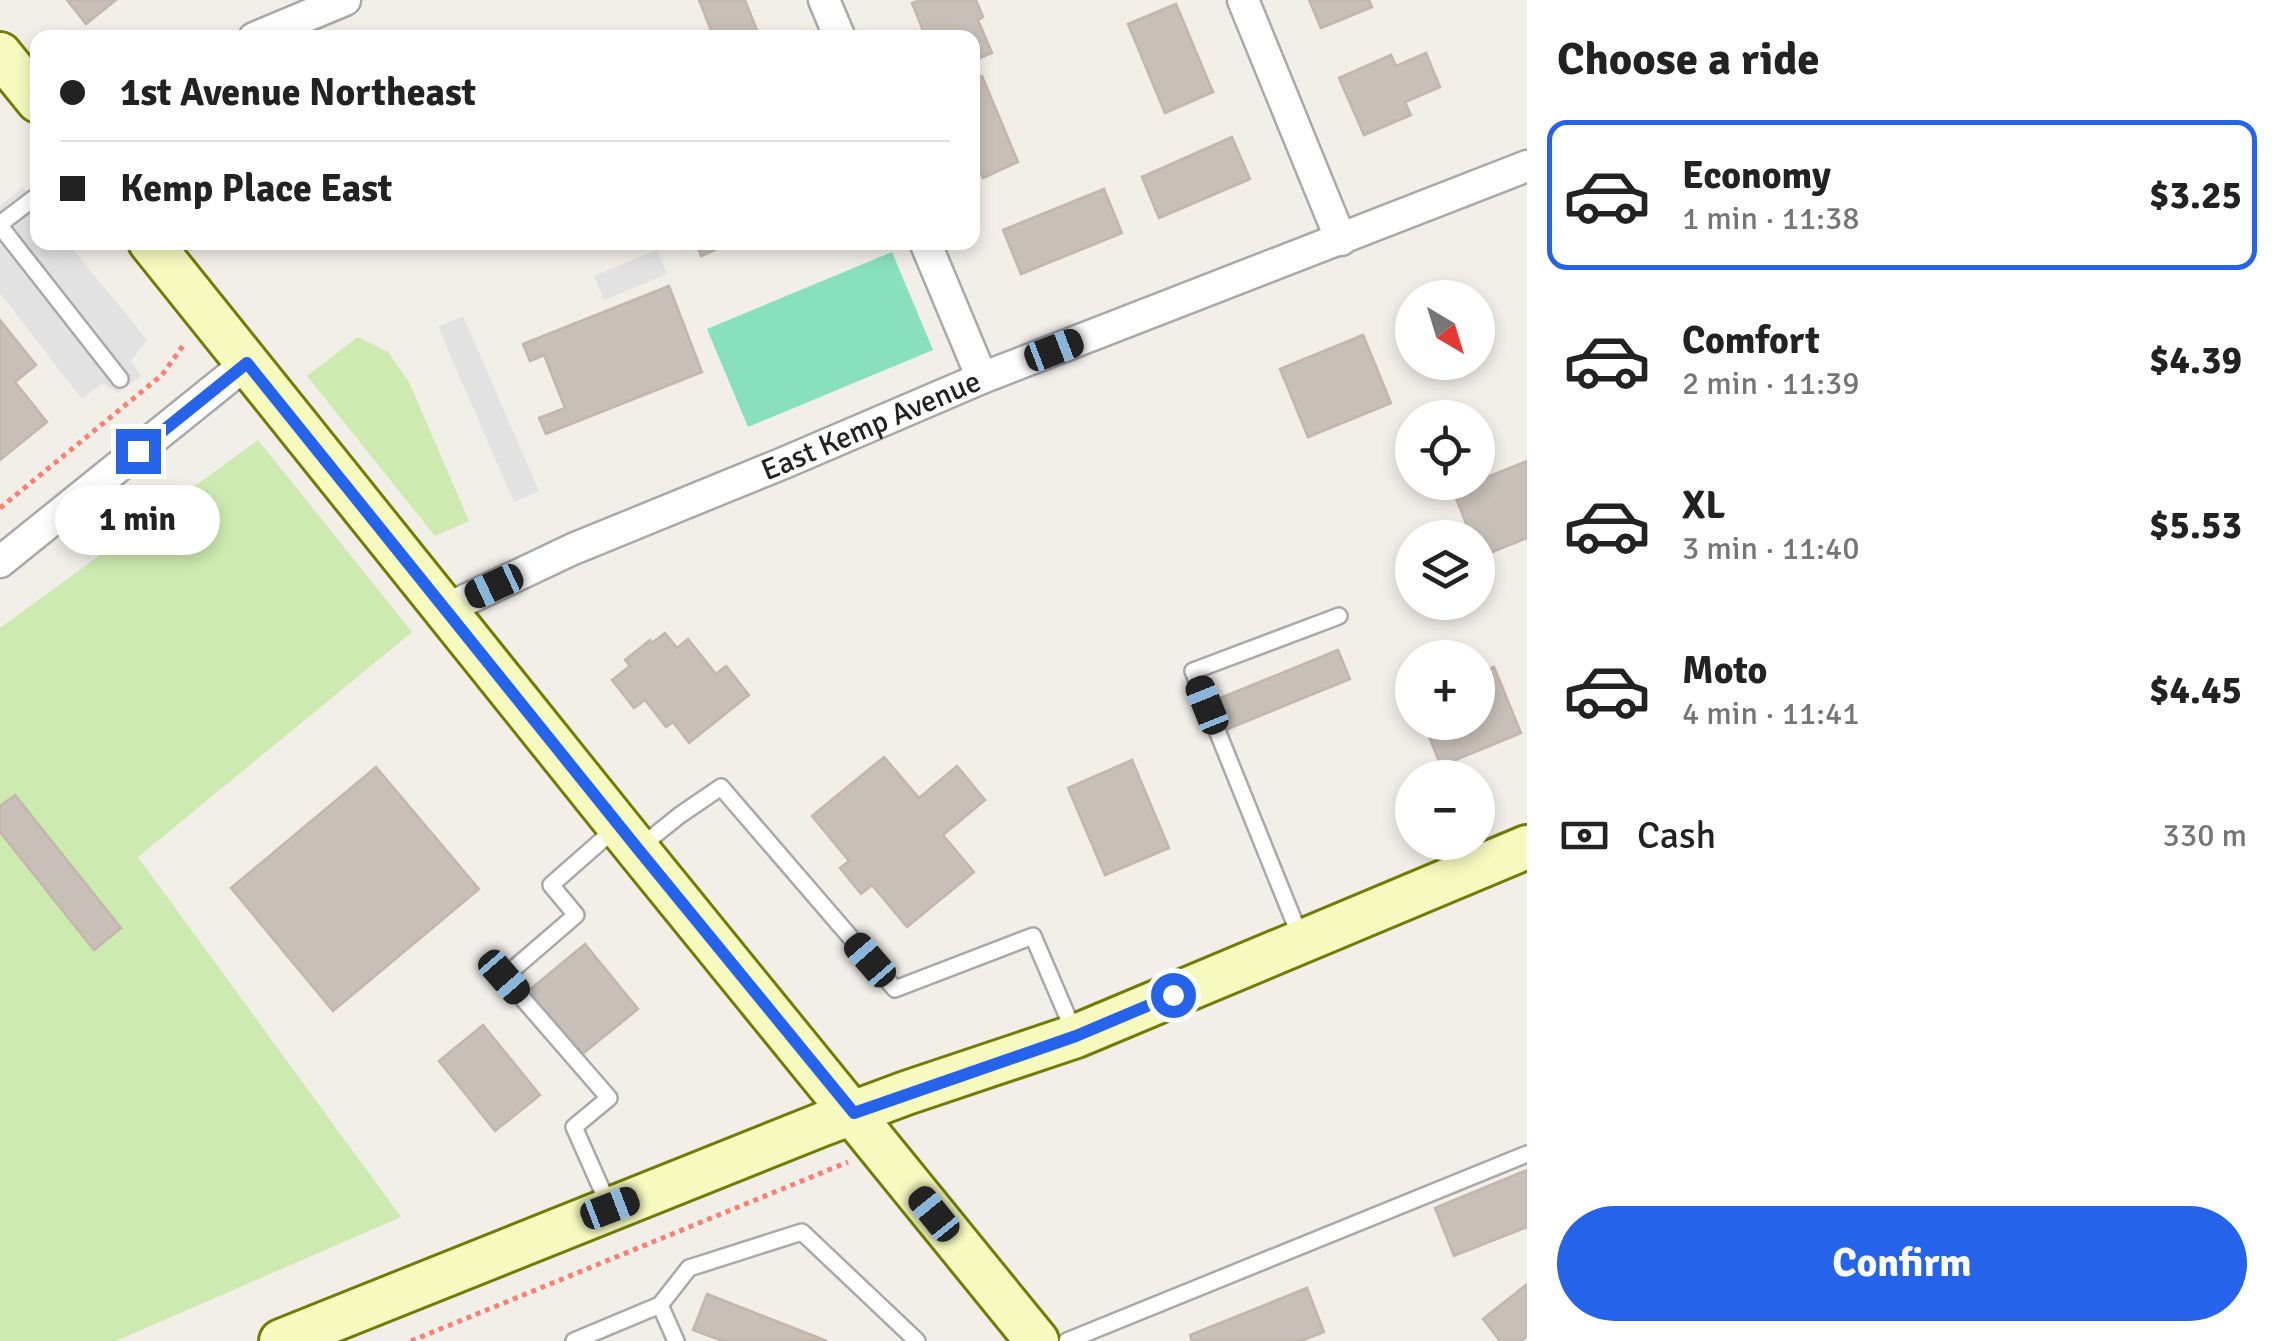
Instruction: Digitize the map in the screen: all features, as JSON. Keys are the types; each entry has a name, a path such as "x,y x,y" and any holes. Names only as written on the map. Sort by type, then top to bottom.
{"main road":[{"path":"0,54 30,91"},
{"path":"156,250 628,837 1037,1336"},
{"path":"281,1341 854,1113 1076,1036 1527,847"}],"street":[{"path":"273,30 345,0"},
{"path":"824,0 837,30"},
{"path":"1242,0 1341,240"},
{"name":"East Kemp Avenue","path":"444,610 573,550 982,378 1527,166"},
{"path":"928,250 982,378"},
{"path":"0,562 247,363"}],"lane":[{"path":"30,201 0,225 120,379"},
{"path":"1302,940 1193,671 1339,616"},
{"path":"610,1208 574,1126 608,1098 504,977 576,915 551,884 628,837 680,815 721,787 895,989 1033,936 1076,1036"},
{"path":"1037,1336 1527,1154"},
{"path":"574,1341 660,1305 690,1268 802,1232 917,1341"},
{"path":"660,1305 676,1341"}],"path":[{"path":"0,508 162,375 187,341"},
{"path":"411,1341 852,1160"}],"green space":[{"path":"892,252 933,350 748,427 707,329"},
{"path":"358,337 388,352 409,382 469,521 435,536 307,376"},
{"path":"258,440 412,632 138,857 401,1217 116,1341 0,1341 0,628"}],"shaded area":[{"path":"23,187 30,196 30,250 74,250 147,340 131,361 141,376 118,393 102,383 82,399 0,293 0,206"},
{"path":"657,250 667,274 604,300 594,276"},
{"path":"463,316 539,491 514,502 438,327"}],"building":[{"path":"67,0 116,0 86,24"},
{"path":"699,0 745,0 757,30 711,30"},
{"path":"976,0 983,17 978,20 992,53 980,58 980,30 923,30 912,3"},
{"path":"1309,0 1369,0 1372,7 1321,28"},
{"path":"1176,4 1213,92 1165,113 1128,24"},
{"path":"1426,53 1440,87 1405,102 1411,115 1364,135 1339,78 1391,55 1396,66"},
{"path":"980,77 1018,162 983,178 980,171"},
{"path":"1232,137 1250,179 1159,218 1142,177"},
{"path":"1104,189 1122,233 1021,274 1003,230"},
{"path":"669,286 702,372 546,434 539,418 565,408 544,355 530,361 523,344"},
{"path":"0,320 36,365 15,382 47,422 0,460"},
{"path":"1363,335 1391,403 1308,437 1280,369"},
{"path":"1527,461 1527,538 1495,551 1495,520 1465,520 1457,500 1495,500 1495,474"},
{"path":"665,633 677,648 688,639 716,674 726,666 749,695 689,743 673,722 666,727 645,700 634,708 612,680 630,666 625,660"},
{"path":"1338,650 1350,679 1225,730 1213,701"},
{"path":"1495,669 1521,733 1456,760 1439,760 1430,740 1495,740"},
{"path":"884,757 919,798 957,766 985,800 943,835 974,872 907,927 872,885 861,894 840,868 849,861 812,816"},
{"path":"1132,760 1169,848 1105,875 1068,788"},
{"path":"376,767 479,889 333,1011 231,888"},
{"path":"15,795 121,928 94,950 0,832 0,806"},
{"path":"585,944 638,1009 580,1056 527,992"},
{"path":"483,1025 540,1095 495,1131 439,1061"},
{"path":"1527,1170 1527,1227 1454,1256 1435,1208"},
{"path":"1527,1284 1527,1336 1521,1341 1500,1341 1483,1319"},
{"path":"1307,1288 1324,1332 1301,1341 1192,1341 1190,1335"},
{"path":"707,1294 827,1341 723,1341 693,1330"}],"route":[{"path":"138,451 247,363 854,1113 1076,1036 1173,995"}]}
